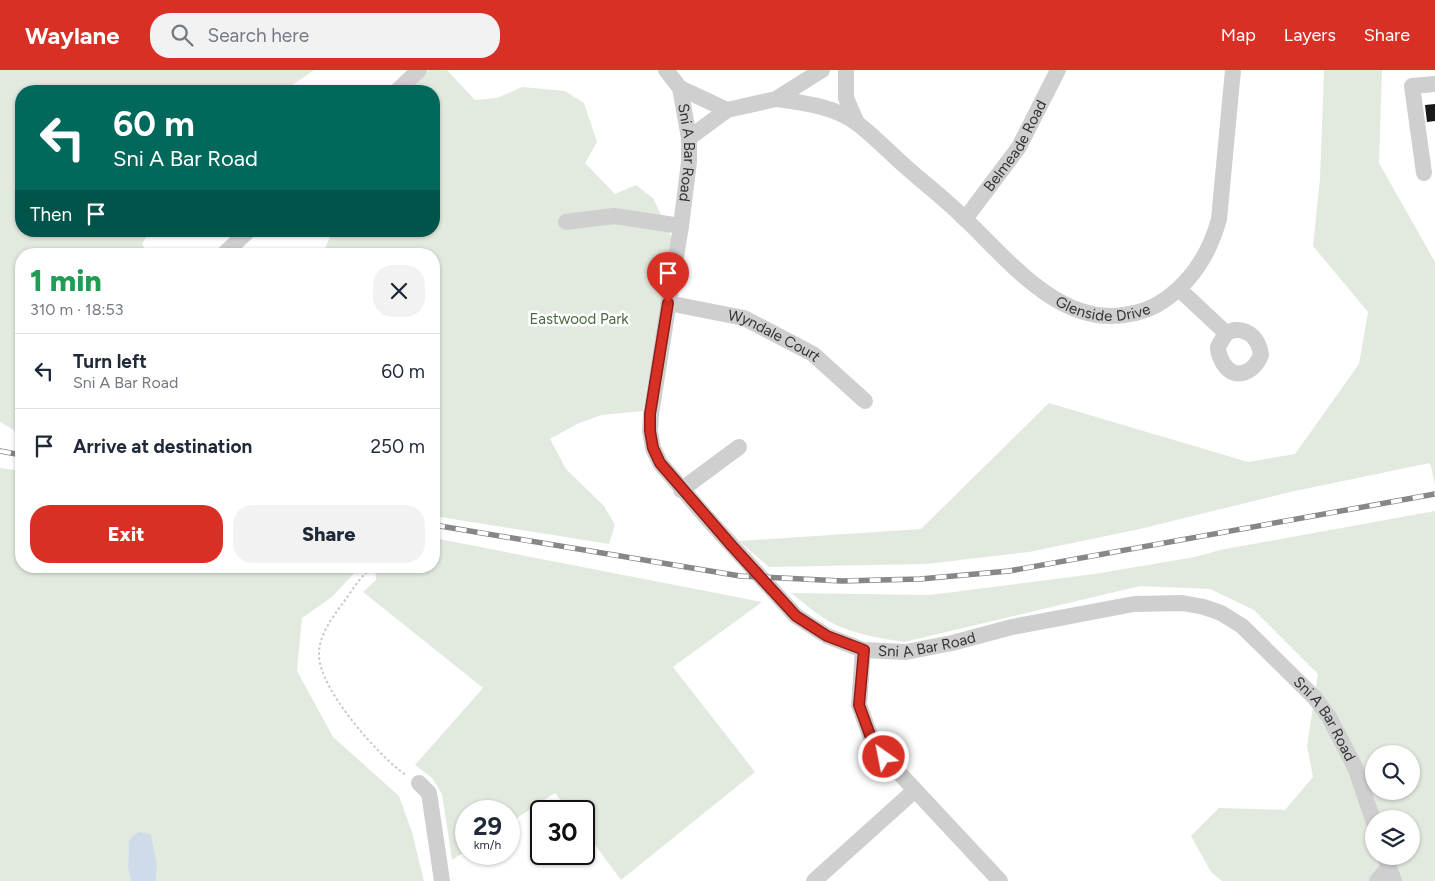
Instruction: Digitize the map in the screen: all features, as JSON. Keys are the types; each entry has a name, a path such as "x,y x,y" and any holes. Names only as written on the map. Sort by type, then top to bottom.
{"street":[{"path":"403,85 419,70"},
{"name":"Sni A Bar Road","path":"666,70 680,88 689,138 689,162 681,226 650,414 653,448 660,463 681,490 796,616 827,636 864,650 906,652 952,643 1012,627 1134,604 1182,603 1204,607 1221,613 1242,626 1315,698 1329,718 1355,767 1370,810"},
{"path":"689,138 727,110 776,99 822,70"},
{"name":"Glenside Drive","path":"846,70 846,98 857,123"},
{"name":"Belmeade Road","path":"965,219 1019,147 1058,70"},
{"name":"Glenside Drive","path":"776,99 824,107 857,123 965,219 1038,288 1065,305 1086,314 1114,317 1138,314 1160,304 1180,290 1205,258 1220,219 1234,70"},
{"path":"1424,173 1412,86 1435,84"},
{"path":"680,88 727,110"},
{"path":"566,222 614,216 681,226"},
{"path":"230,248 242,237"},
{"path":"1180,290 1226,333"},
{"name":"Wyndale Court","path":"668,303 744,318 812,354 865,401"},
{"path":"681,490 739,447"},
{"path":"864,650 859,705 874,746 1000,881"},
{"path":"419,783 429,793 442,881"},
{"path":"814,881 914,791"},
{"path":"1378,881 1389,868"}],"path":[{"path":"368,573 358,582 335,613 322,637 319,653 320,667 340,704 355,725 404,774 419,783"}],"green space":[{"path":"0,70 314,70 293,85 15,85 15,237 146,237 142,244 144,248 15,248 15,431 0,422"},
{"name":"Eastwood Park","path":"429,70 447,70 475,100 497,98 522,87 565,91 584,103 597,142 585,163 615,194 636,185 653,198 672,238 643,411 602,415 579,423 550,439 566,469 604,506 615,525 609,544 440,517 440,248 325,248 330,237 440,237 440,85 413,85"},
{"path":"1324,70 1382,70 1379,163 1435,262 1435,484 1430,463 1290,492 1140,529 1029,552 926,564 769,567 739,541 921,529 1049,403 1248,462 1295,454 1359,364 1368,312 1313,246 1320,179"},
{"path":"0,468 15,470 15,573 354,573 332,597 302,618 297,671 333,737 399,796 412,832 424,881 156,881 157,866 128,869 131,881 0,881"},
{"path":"1435,511 1435,881 1222,881 1211,872 1191,836 1219,808 1285,810 1313,777 1307,746 1318,674 1254,610 1210,589 1140,586 904,642 867,635 840,627 821,616 791,593 930,595 1094,574 1195,557 1220,550"},
{"path":"440,539 762,602 673,667 755,772 621,880 595,845 595,800 560,800 555,793 544,800 530,800 530,809 520,816 520,800 455,800 455,858 452,860 442,794 432,778 415,765 483,688 363,592 376,580 376,573 440,573"}],"water":[{"path":"138,832 151,834 157,866 156,881 131,881 128,869 129,840"}],"building":[{"path":"1435,104 1435,121 1427,122 1425,105"}],"railway":[{"path":"0,451 15,454"},
{"path":"440,526 740,576 842,581 920,579 1009,571 1435,494"}],"route":[{"path":"668,303 650,414 653,448 660,463 681,490 796,616 827,636 864,650 859,705 874,746 884,757"}]}
